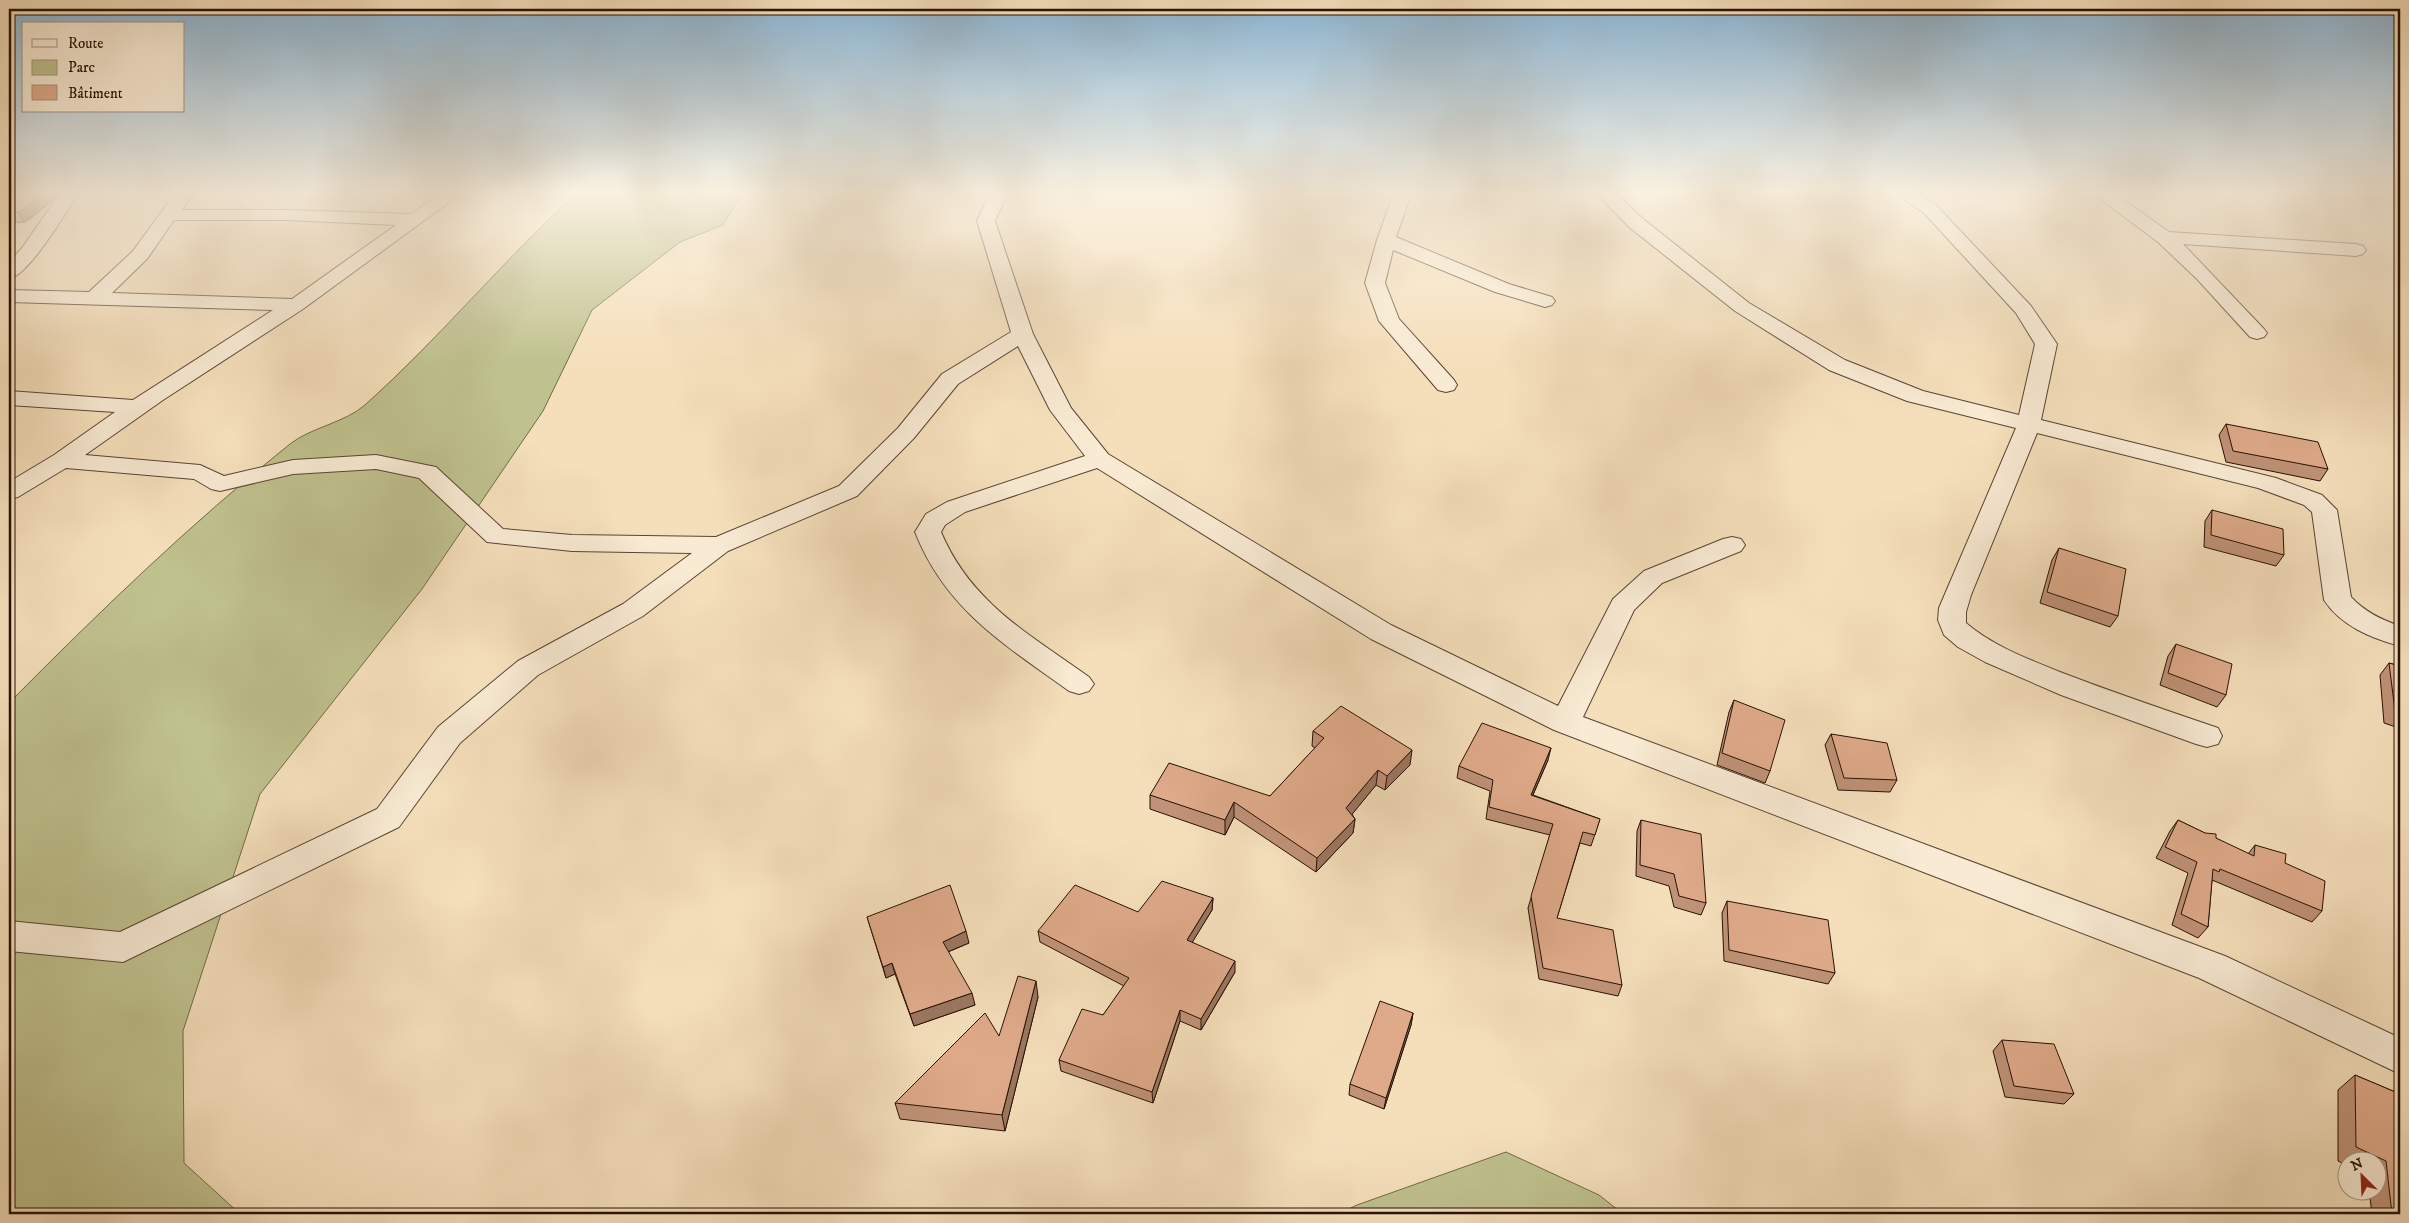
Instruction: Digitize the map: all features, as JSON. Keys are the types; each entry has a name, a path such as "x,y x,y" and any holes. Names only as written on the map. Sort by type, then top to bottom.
{"street":[{"path":"9,273 31,249"},
{"path":"96,297 145,249"},
{"path":"9,492 62,460 296,304 374,249"},
{"path":"995,249 1022,334 1061,410 1100,459 1381,632 1565,722 2212,966 2400,1056"},
{"path":"1384,249 1375,283 1389,321 1446,385"},
{"path":"1408,249 1502,288 1545,301"},
{"path":"1669,249 1742,307 1837,365 1915,396 2267,483 2313,500 2324,510 2338,600 2350,613 2374,627 2400,636"},
{"path":"1967,249 2024,310 2046,344 2029,424 1958,595 1951,618 1954,629 1975,646 2026,670 2207,736"},
{"path":"2175,249 2209,280 2257,333"},
{"path":"2342,249 2356,250"},
{"path":"9,296 296,304"},
{"path":"9,936 123,948 388,818 449,735 528,668 634,610 719,545 848,491 906,433 950,378 1022,334"},
{"path":"9,398 139,408"},
{"path":"1079,684 978,610 934,554 928,532 935,520 956,508 1100,459"},
{"path":"62,460 200,472 220,484 293,467 376,462 426,472 496,536 572,543 719,545"},
{"path":"1565,722 1622,605 1653,577 1732,545"}],"green space":[{"path":"519,249 671,249 592,310 543,411 422,589 260,794 183,1031 184,1163 240,1214 9,1214 9,703 146,569 253,474 299,438 357,411 420,353"},
{"path":"1506,1152 1599,1195 1623,1214 1338,1214 1357,1205"}],"building":[{"path":"2226,424 2318,442 2328,469 2233,451"},
{"path":"2212,510 2283,529 2284,555 2211,535"},
{"path":"2059,548 2126,569 2118,616 2047,592"},
{"path":"2176,644 2232,664 2226,695 2168,673"},
{"path":"2389,663 2400,666 2400,713 2395,711"},
{"path":"1734,700 1785,720 1770,771 1722,753"},
{"path":"1341,706 1412,750 1387,776 1378,770 1346,808 1355,819 1317,858 1234,802 1225,820 1150,795 1169,763 1270,796 1324,738 1313,731"},
{"path":"1482,723 1551,748 1531,795 1600,819 1595,835 1583,832 1557,918 1613,930 1622,985 1543,968 1531,896 1553,824 1489,807 1493,780 1459,766"},
{"path":"1831,734 1887,743 1897,780 1844,778"},
{"path":"1641,820 1701,834 1706,903 1679,896 1674,874 1640,865"},
{"path":"2178,820 2205,833 2216,834 2216,838 2254,856 2255,845 2286,854 2285,863 2325,881 2322,911 2220,869 2219,872 2213,869 2208,927 2181,914 2197,862 2165,847"},
{"path":"1162,881 1213,898 1187,940 1235,961 1201,1019 1180,1010 1152,1092 1059,1060 1082,1009 1103,1015 1129,978 1038,931 1075,885 1138,912"},
{"path":"950,885 966,931 943,942 972,993 910,1014 892,963 883,967 867,917"},
{"path":"1727,901 1828,920 1835,973 1729,950"},
{"path":"1018,976 1036,981 1002,1115 895,1103 985,1013 999,1036"},
{"path":"1380,1001 1413,1013 1386,1098 1350,1084"},
{"path":"2002,1040 2054,1044 2074,1094 2014,1086"},
{"path":"2355,1075 2400,1094 2400,1214 2392,1214 2386,1150 2362,1150 2356,1147"}]}
